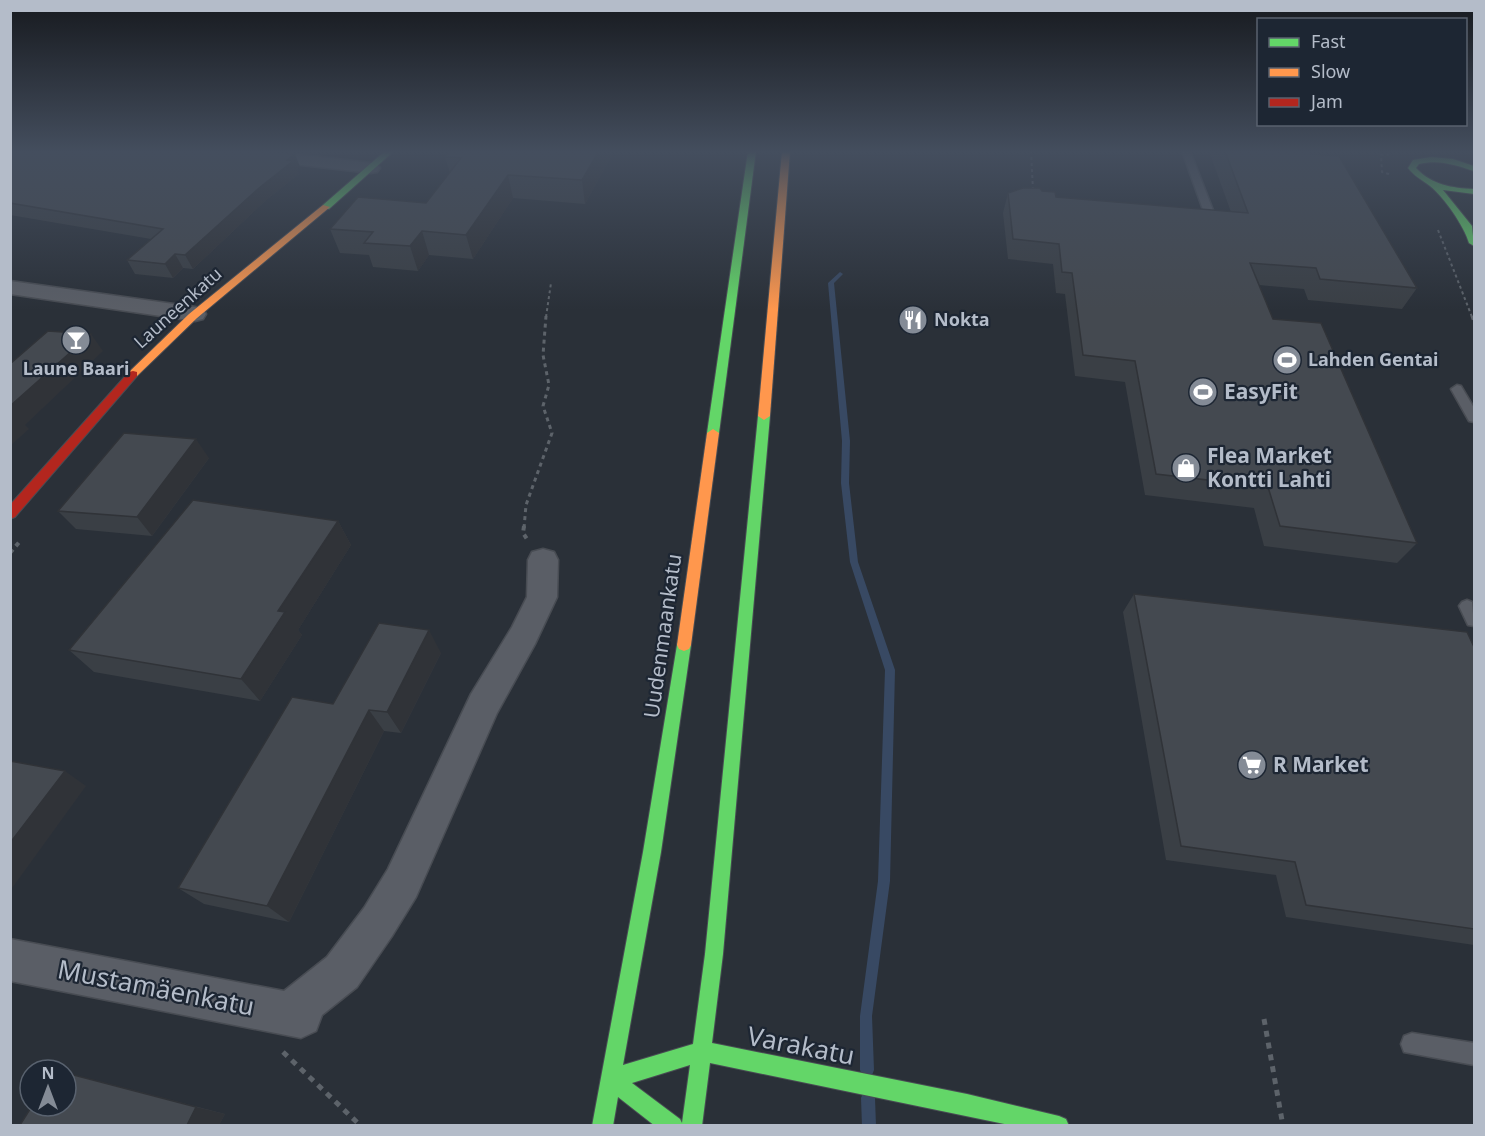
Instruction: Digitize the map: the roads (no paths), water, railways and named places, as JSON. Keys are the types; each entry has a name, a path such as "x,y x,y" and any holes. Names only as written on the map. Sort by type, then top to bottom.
{"main road":[{"name":"Launeenkatu","path":"10,514 124,382 195,314 327,204"},
{"name":"Uudenmaankatu","path":"602,1125 666,765 694,580 744,204"},
{"path":"692,1125 714,954 755,519 782,204"},
{"path":"1450,204 1468,226 1474,243"},
{"path":"1468,226 1472,204"},
{"name":"Varakatu","path":"611,1079 702,1051 968,1104 1059,1125"},
{"path":"611,1079 673,1125"}],"street":[{"path":"10,287 195,314"},
{"name":"Mustamäenkatu","path":"10,960 288,1026 342,972 378,922 402,883 483,705 524,635 542,597 543,560"}],"lane":[{"path":"1205,204 1210,218"},
{"path":"1457,388 1474,418"},
{"path":"1412,1044 1474,1054"}],"waterway":[{"path":"840,274 831,283 846,441 845,483 854,562 890,670 884,881 866,1016 867,1070"},
{"path":"868,1098 869,1126"}],"place":[{"name":"Nokta","path":"913,320"},
{"name":"Laune Baari","path":"76,340"},
{"name":"Lahden Gentai","path":"1287,360"},
{"name":"EasyFit","path":"1203,392"},
{"name":"Flea Market Kontti Lahti","path":"1186,468"},
{"name":"R Market","path":"1252,765"}]}
